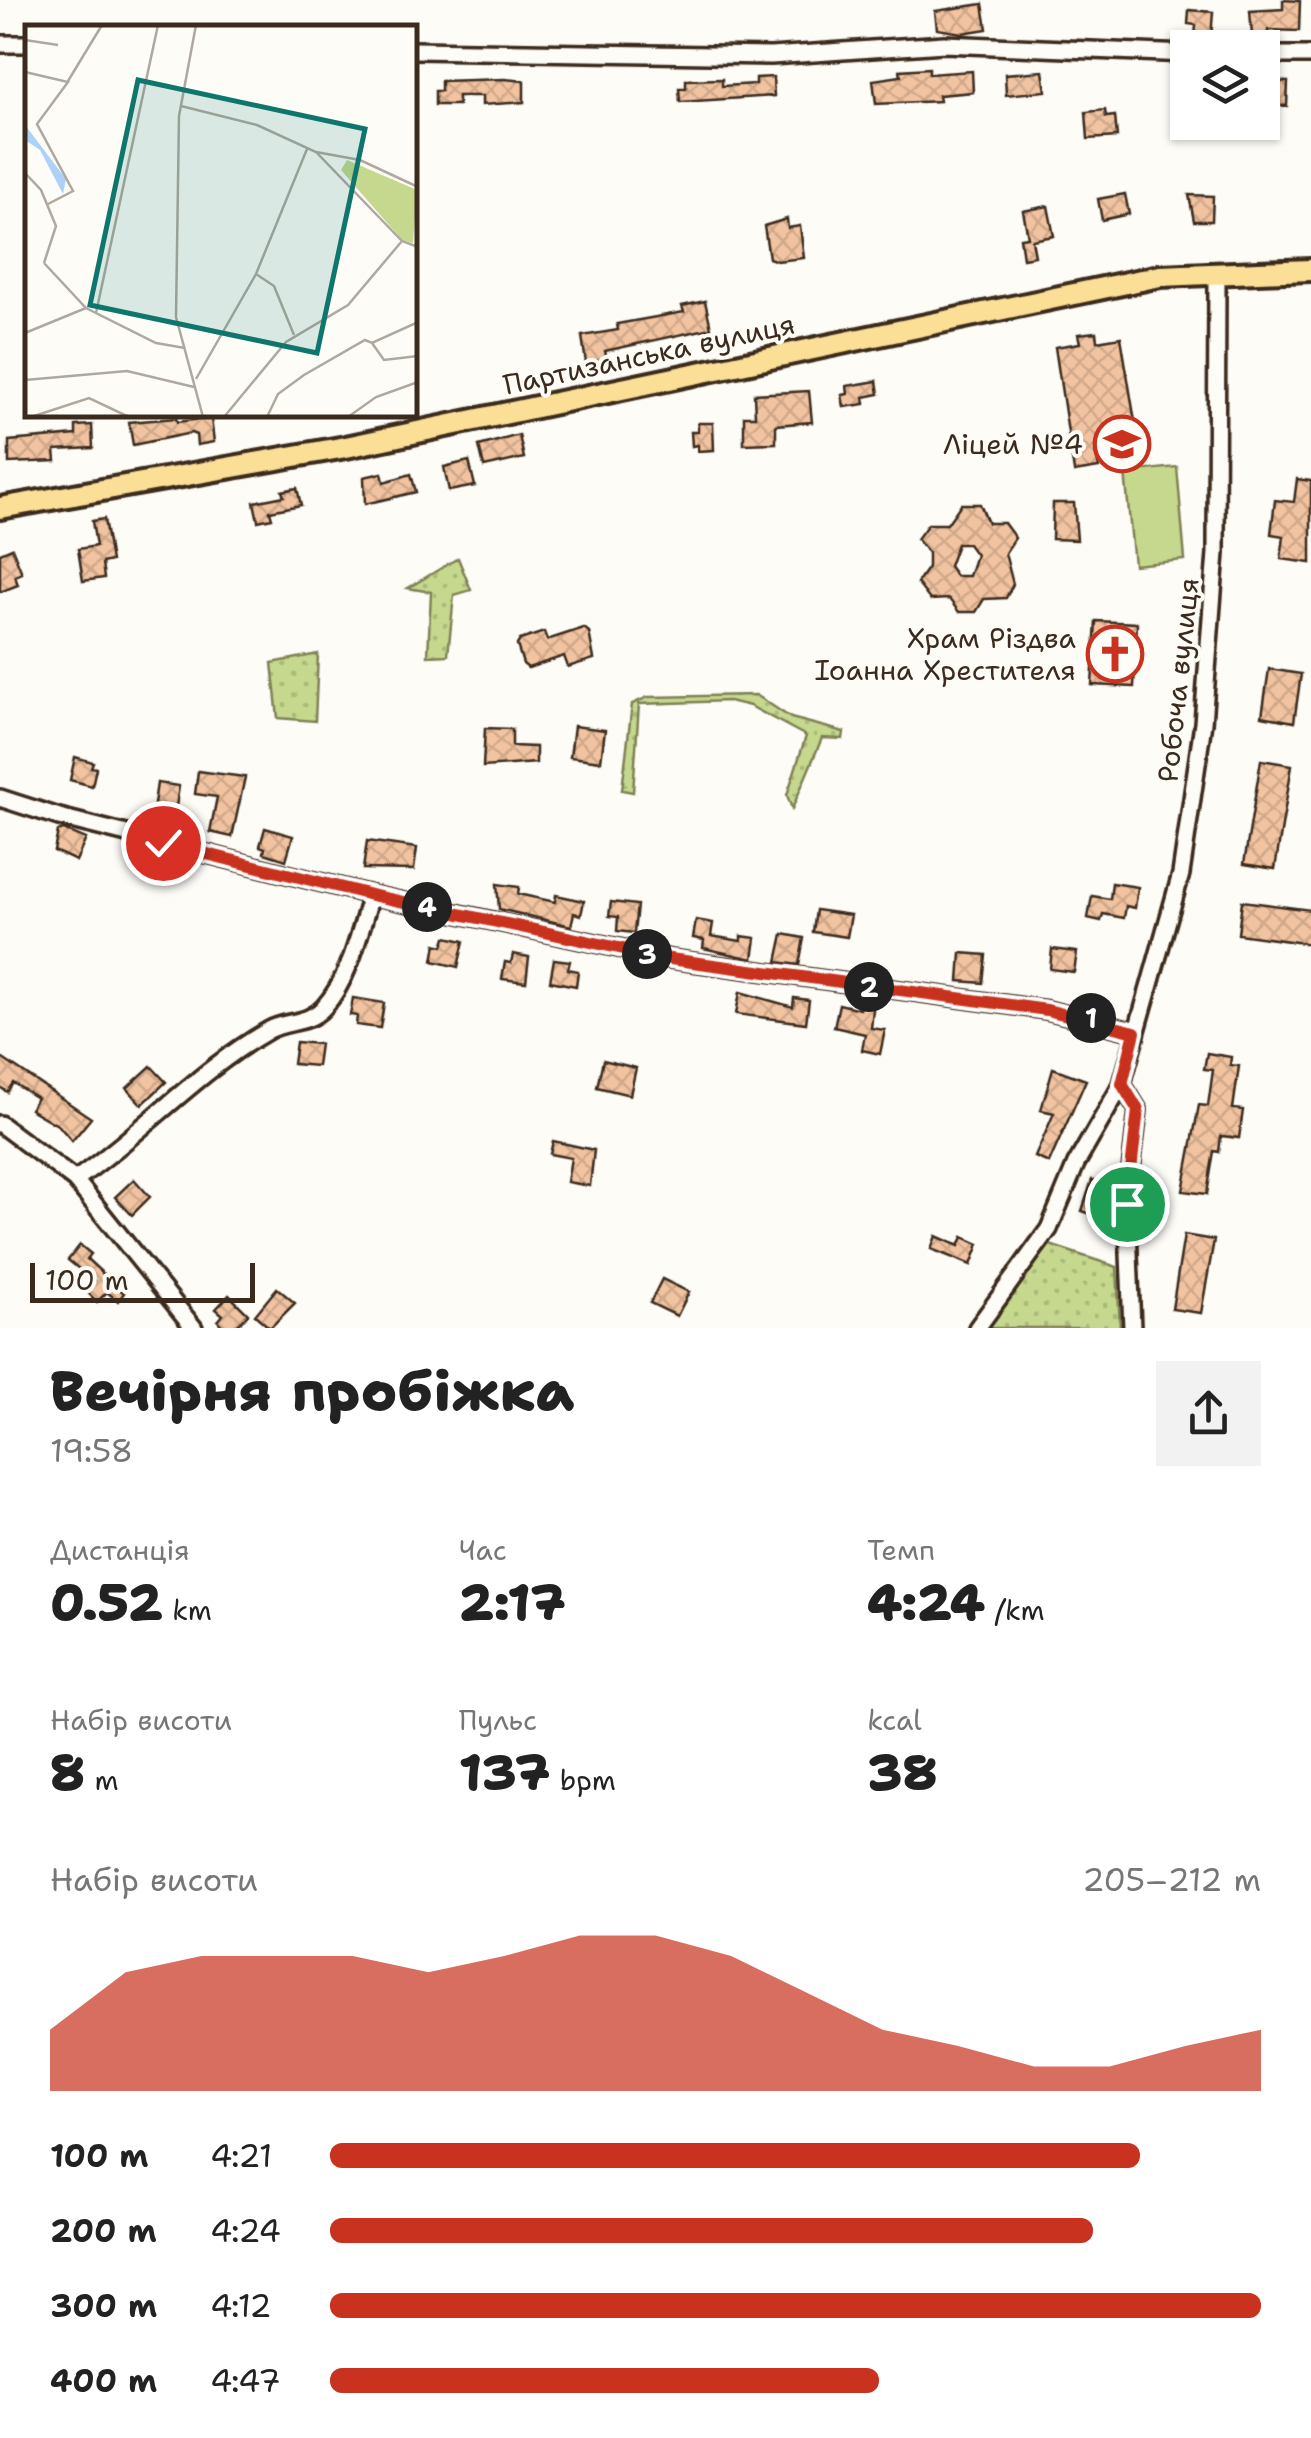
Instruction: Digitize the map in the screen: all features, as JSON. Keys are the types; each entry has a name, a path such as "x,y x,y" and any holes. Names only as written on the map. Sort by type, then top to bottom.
{"main road":[{"name":"Партизанська вулиця","path":"0,508 346,447 1160,276 1311,270"}],"street":[{"path":"418,50 771,56 944,44 1170,53"},
{"path":"1280,54 1311,55"},
{"name":"Робоча вулиця","path":"978,1328 1049,1229 1076,1164 1122,1084 1181,874 1203,723 1218,515 1217,272"},
{"path":"0,798 58,817 371,895 699,965 1047,1010 1135,1032"},
{"path":"74,1180 188,1086 271,1028 311,1019 325,1006 348,965 371,895"},
{"path":"1122,1084 1138,1110 1127,1204 1132,1328"},
{"path":"0,1124 74,1180 194,1328"}],"green space":[{"path":"1177,467 1185,560 1134,565 1125,472"},
{"path":"458,558 471,590 454,595 448,655 428,656 431,592 408,588"},
{"path":"318,654 315,721 278,718 272,663"},
{"path":"756,695 791,718 844,732 843,739 822,738 792,809 787,795 806,736 750,706 729,701 639,704 633,792 622,790 632,704 648,697"},
{"path":"1050,1245 1117,1267 1120,1328 983,1328"}],"building":[{"path":"1283,0 1300,1 1299,31 1252,30 1250,11 1283,9"},
{"path":"983,4 987,29 962,33 937,29 935,11"},
{"path":"1189,10 1213,12 1212,30 1196,30 1196,25 1188,24"},
{"path":"929,68 929,74 972,71 973,92 939,95 940,101 876,104 873,80 901,76 900,70"},
{"path":"1043,71 1046,91 1006,95 1005,74"},
{"path":"773,77 774,96 680,102 679,88 686,88 686,80 722,79 722,86 756,84 756,78"},
{"path":"441,81 524,81 524,102 482,105 482,96 458,96 458,105 435,105 435,91 441,91"},
{"path":"1280,82 1288,82 1287,106 1280,106"},
{"path":"1105,110 1106,117 1115,116 1117,137 1088,139 1086,112"},
{"path":"1125,194 1129,214 1102,220 1098,199"},
{"path":"1189,195 1213,196 1212,221 1194,221"},
{"path":"1048,206 1054,236 1032,240 1035,256 1023,258 1020,238 1028,237 1023,211"},
{"path":"787,219 788,228 800,226 804,258 777,261 769,258 764,226"},
{"path":"705,301 711,328 605,351 607,359 586,363 582,336 618,330 617,324 684,312 682,306"},
{"path":"1096,332 1097,341 1121,337 1140,452 1097,458 1099,468 1074,472 1055,347 1080,343 1078,334"},
{"path":"877,381 879,394 864,397 865,404 844,407 842,395 848,394 847,386"},
{"path":"809,391 812,422 776,425 776,443 744,444 744,416 755,416 754,394"},
{"path":"176,418 177,422 211,418 214,442 197,445 196,435 191,433 133,445 129,422"},
{"path":"698,423 713,423 714,450 698,451 698,445 692,446 691,432 698,432"},
{"path":"92,425 93,448 55,450 56,461 9,463 9,441 76,435 76,426"},
{"path":"519,435 524,458 484,467 479,446"},
{"path":"469,461 475,486 449,491 444,467"},
{"path":"382,473 384,482 411,474 416,492 365,504 364,477"},
{"path":"1297,479 1311,481 1311,563 1281,559 1284,536 1271,534 1275,500 1294,502"},
{"path":"297,488 301,505 270,511 272,518 258,521 254,502 284,496 282,491"},
{"path":"1053,503 1074,503 1077,540 1052,539"},
{"path":"961,504 980,504 988,523 1004,523 1015,538 1005,553 1013,584 1006,598 984,599 976,612 959,612 949,599 930,600 917,583 928,567 928,553 917,539 928,524 947,524","holes":["957,544 968,544 976,555 969,576 956,576 949,566"]},
{"path":"104,519 111,561 102,563 104,578 83,581 78,549 96,546 92,521"},
{"path":"12,548 22,573 15,576 18,585 0,592 0,553"},
{"name":"Храм Різдва Іоанна Хрестителя","path":"1096,621 1137,623 1134,687 1092,685"},
{"path":"584,628 589,632 594,659 568,667 564,656 528,668 523,664 517,645 520,640 544,632 547,640"},
{"path":"1269,669 1301,674 1294,722 1262,716"},
{"path":"574,726 605,730 601,761 570,757"},
{"path":"485,728 512,729 512,746 536,747 536,763 483,767"},
{"path":"75,757 93,762 91,767 96,768 92,786 70,780"},
{"path":"1261,760 1292,765 1275,869 1244,864"},
{"path":"198,771 245,777 232,837 210,832 217,797 195,794"},
{"path":"157,783 179,786 175,814 153,811"},
{"path":"265,828 293,836 286,860 264,853 265,848 260,846"},
{"path":"58,831 86,839 76,861 54,851"},
{"path":"367,841 417,848 414,870 363,869"},
{"path":"1112,883 1138,887 1135,908 1126,906 1124,918 1103,914 1101,921 1088,918 1092,896 1110,899"},
{"path":"497,884 519,887 518,894 555,902 556,895 584,901 581,915 574,913 571,926 499,909"},
{"path":"1242,901 1311,910 1311,944 1238,934"},
{"path":"611,902 637,905 634,933 617,931 618,917 609,916"},
{"path":"816,910 851,915 847,937 813,932"},
{"path":"696,920 713,923 711,936 741,941 741,936 756,938 753,959 703,948 704,940 693,938"},
{"path":"783,934 804,938 799,965 777,962"},
{"path":"446,937 464,941 458,967 433,961 436,944 443,946"},
{"path":"1052,949 1077,952 1074,972 1050,969"},
{"path":"961,953 986,955 983,983 959,981"},
{"path":"513,954 529,957 526,982 502,979 505,962 511,963"},
{"path":"554,959 570,961 568,969 578,971 576,986 550,981"},
{"path":"740,992 793,1007 794,998 809,1000 806,1023 736,1014"},
{"path":"353,998 384,1003 380,1028 356,1025 357,1016 350,1015"},
{"path":"861,1000 874,1001 871,1028 885,1030 880,1054 862,1050 865,1034 834,1027 839,1004 860,1009"},
{"path":"296,1042 320,1044 317,1066 293,1064"},
{"path":"1207,1053 1231,1057 1230,1065 1239,1066 1233,1109 1243,1110 1239,1138 1221,1136 1219,1152 1214,1151 1207,1194 1183,1191 1199,1105 1208,1106 1213,1070 1204,1069"},
{"path":"0,1057 91,1118 72,1141 59,1126 30,1109 37,1098 13,1083 7,1092 0,1087"},
{"path":"603,1060 636,1068 630,1095 597,1087"},
{"path":"151,1066 166,1082 142,1105 127,1088"},
{"path":"1053,1068 1086,1080 1049,1163 1035,1157 1054,1113 1041,1110"},
{"path":"553,1141 594,1150 590,1186 567,1182 571,1158 550,1154"},
{"path":"134,1179 150,1197 132,1215 115,1197"},
{"path":"1092,1180 1115,1187 1110,1203 1102,1202 1100,1217 1082,1211"},
{"path":"1184,1235 1214,1240 1201,1313 1172,1309"},
{"path":"936,1236 959,1246 963,1237 979,1244 971,1265 931,1249"},
{"path":"80,1245 91,1254 87,1259 124,1293 118,1301 107,1292 97,1302 86,1291 94,1281 68,1260"},
{"path":"662,1279 689,1292 677,1316 650,1303"},
{"path":"277,1288 295,1303 270,1328 255,1315"},
{"path":"229,1295 248,1314 235,1328 224,1328 218,1321 223,1315 216,1309"}],"place":[{"name":"Ліцей №4","path":"1122,444"},
{"name":"Храм Різдва Іоанна Хрестителя","path":"1115,654"}],"route":[{"path":"163,843 371,895 699,965 1047,1010 1135,1032 1122,1084 1138,1110 1127,1204"}]}
